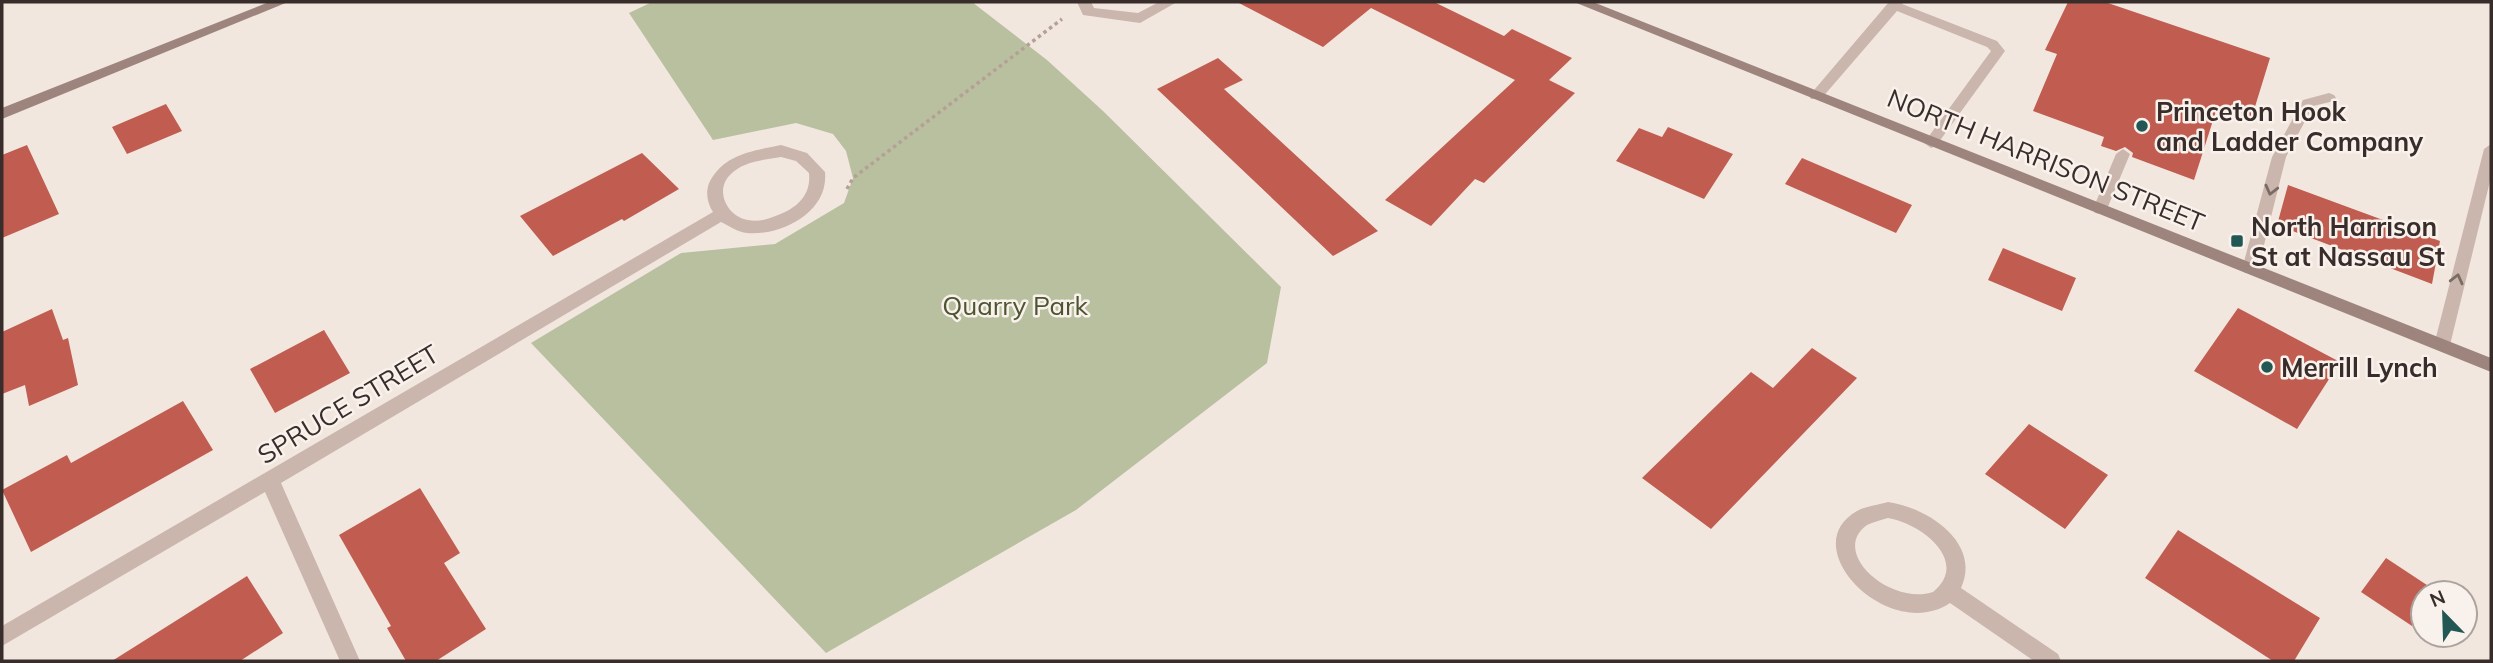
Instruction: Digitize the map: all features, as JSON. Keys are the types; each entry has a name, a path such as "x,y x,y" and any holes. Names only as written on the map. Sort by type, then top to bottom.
{"street":[{"path":"2,114 281,2"},
{"path":"1084,2 1088,12 1140,18 1170,2"},
{"name":"NORTH HARRISON STREET","path":"1586,3 2491,365"},
{"path":"764,152 797,154 810,161 817,172 815,194 807,205 779,222 746,225 721,215 714,203 713,191 730,166 746,158 764,152"},
{"name":"SPRUCE STREET","path":"2,637 721,215"},
{"path":"270,481 350,661"},
{"path":"1888,510 1909,514 1929,524 1945,540 1955,558 1957,576 1950,592 1935,602 1915,606 1892,601 1872,589 1855,573 1846,554 1846,536 1853,522 1868,512 1888,510"},
{"path":"1950,592 2051,661"}],"lane":[{"path":"1815,96 1895,3 1992,44 1998,51 1931,143"},
{"path":"2249,269 2279,157 2308,103 2329,98"},
{"path":"2442,345 2491,149"},
{"path":"2100,209 2123,154"}],"path":[{"path":"841,201 853,178 1084,2"}],"green space":[{"name":"Quarry Park","path":"652,2 972,2 1047,60 1103,111 1281,287 1267,363 1076,510 826,653 531,343 681,253 775,244 844,203 853,178 846,151 833,134 796,123 713,140 629,13"}],"building":[{"path":"1237,2 1434,2 1504,36 1512,29 1572,58 1549,80 1575,93 1484,183 1475,179 1431,226 1385,200 1515,80 1371,8 1323,47"},
{"path":"2068,2 2105,2 2270,58 2250,123 2216,111 2194,180 2132,157 2133,153 2125,147 2116,151 2101,146 2104,137 2033,111 2057,54 2045,50"},
{"path":"1218,58 1243,80 1224,89 1378,231 1333,256 1157,89"},
{"path":"166,104 182,131 127,154 112,127"},
{"path":"1668,127 1733,154 1704,199 1616,161 1639,128 1662,137"},
{"path":"27,145 59,214 2,238 2,155"},
{"path":"642,153 679,189 624,221 622,219 553,256 520,216"},
{"path":"1802,158 1912,205 1896,233 1785,184"},
{"path":"2288,185 2440,241 2432,284 2277,225"},
{"path":"2003,248 2076,278 2062,311 1988,280"},
{"name":"Merrill Lynch","path":"2238,308 2340,362 2297,429 2194,371"},
{"path":"52,309 63,340 68,338 78,385 29,406 25,385 2,394 2,332"},
{"path":"324,330 350,373 275,413 250,369"},
{"path":"1812,348 1857,378 1711,529 1642,478 1751,372 1773,388"},
{"path":"183,401 213,450 31,552 2,490 67,455 71,463"},
{"path":"2029,424 2108,475 2065,529 1985,474"},
{"path":"420,488 460,553 444,563 486,629 436,661 406,661 387,628 391,626 339,535"},
{"path":"2178,530 2320,618 2294,661 2273,661 2145,578"},
{"path":"2386,558 2418,579 2409,579 2409,624 2361,592"},
{"path":"247,576 283,633 240,661 112,661"}],"place":[{"name":"Princeton Hook and Ladder Company","path":"2142,126"},
{"name":"North Harrison St at Nassau St","path":"2237,241"},
{"name":"Merrill Lynch","path":"2267,367"}]}
